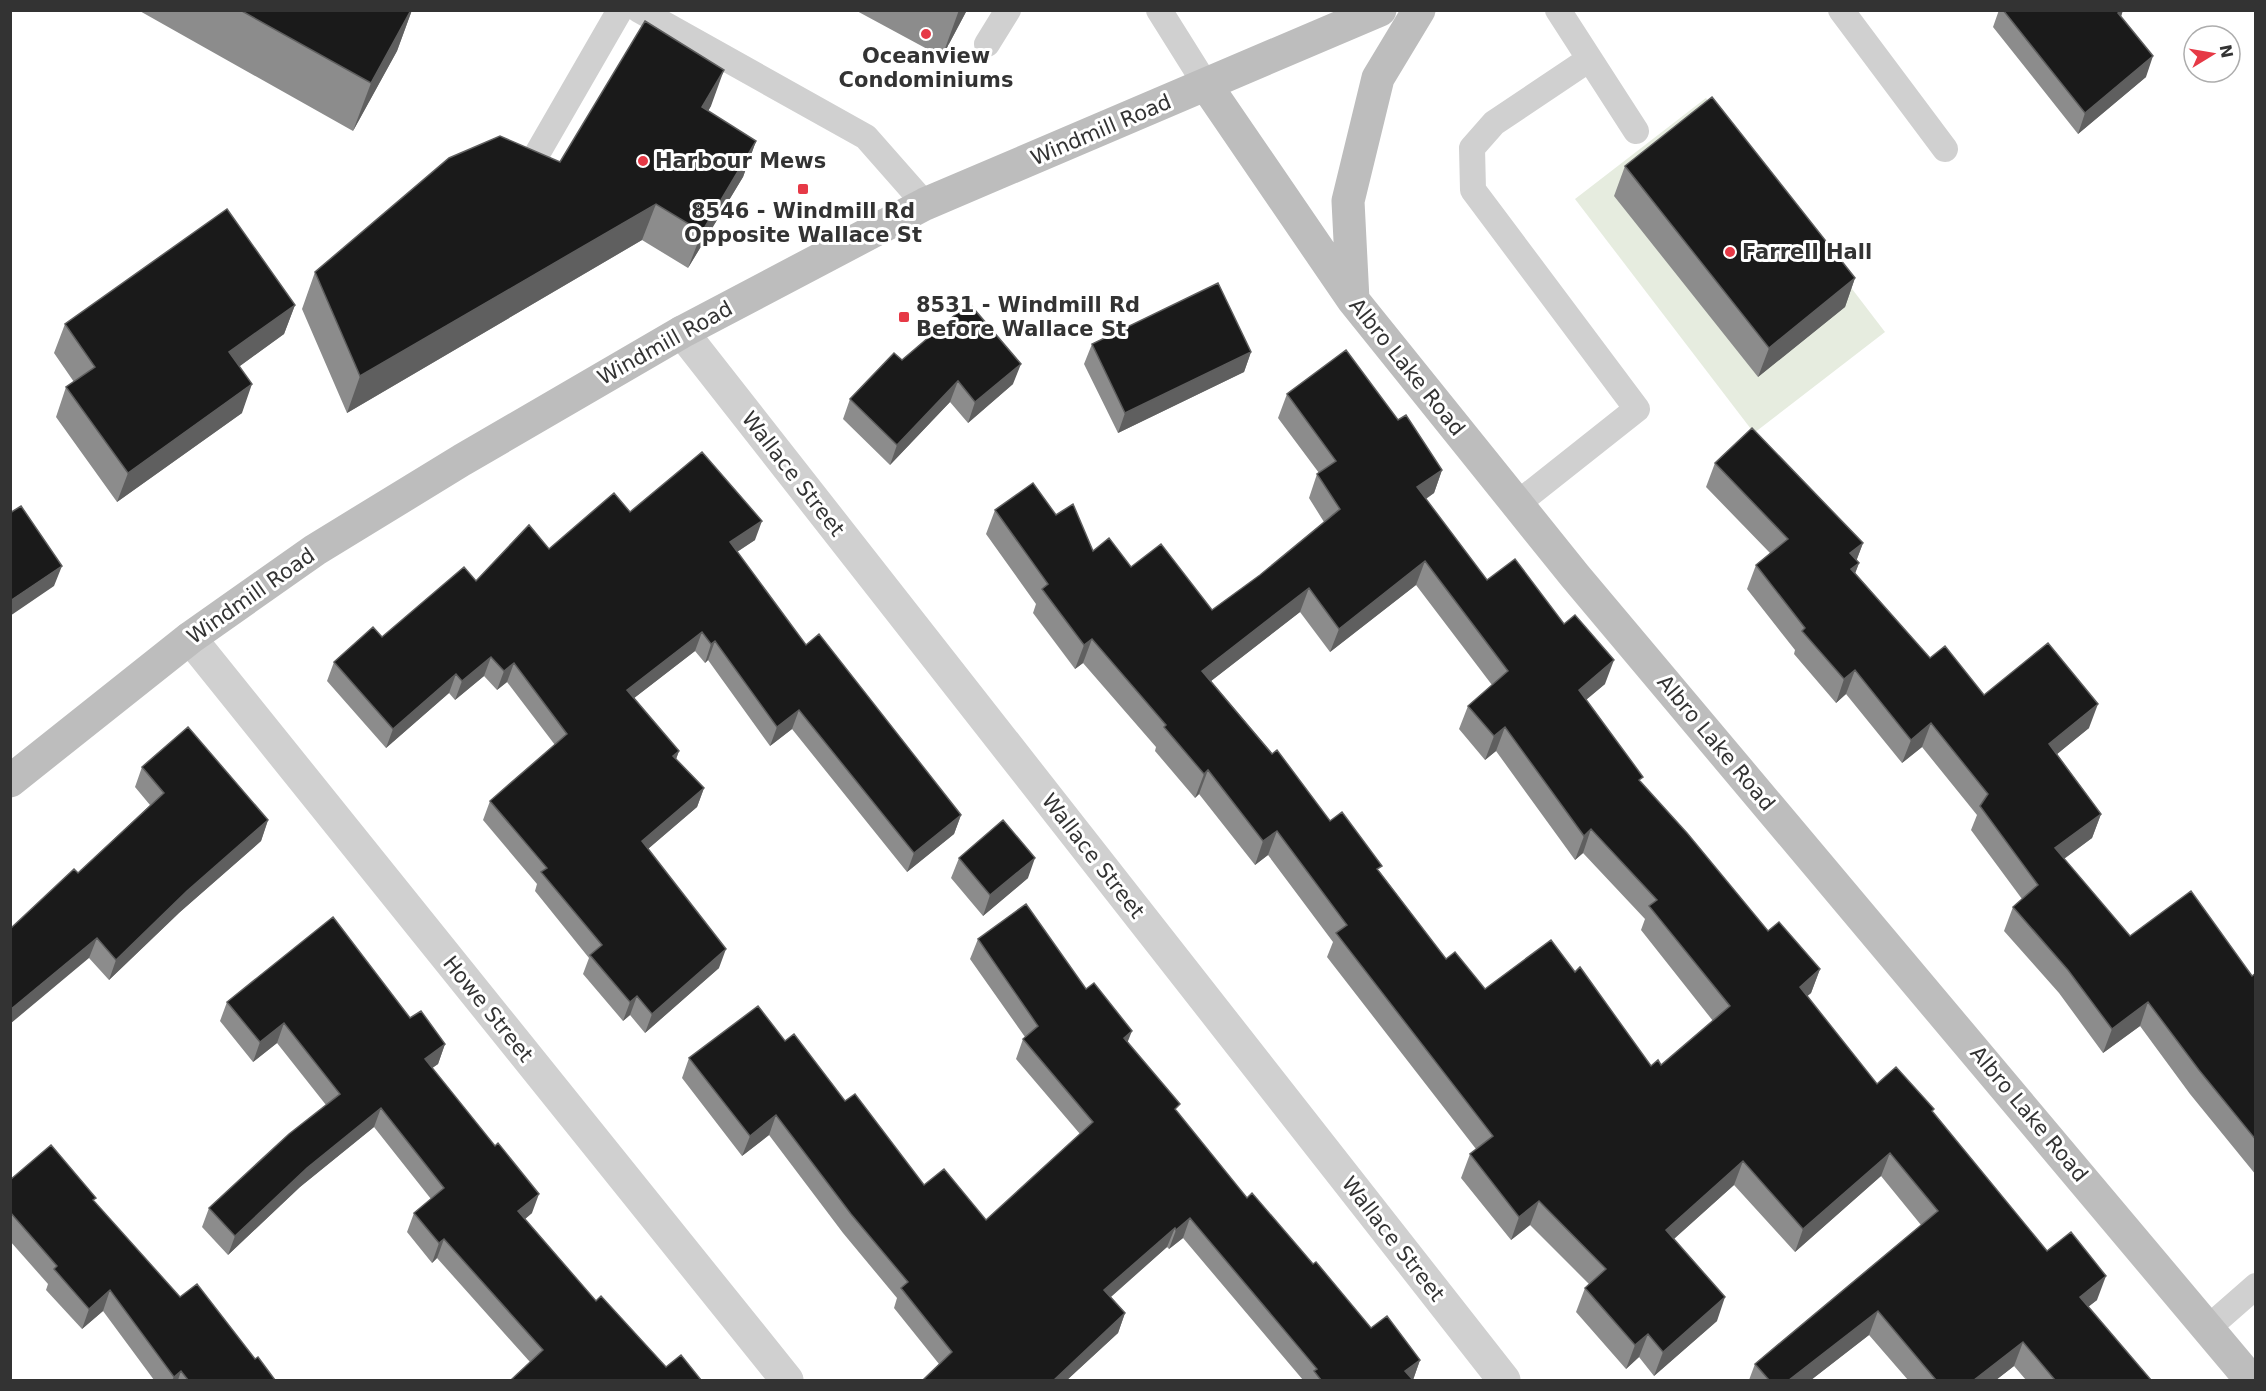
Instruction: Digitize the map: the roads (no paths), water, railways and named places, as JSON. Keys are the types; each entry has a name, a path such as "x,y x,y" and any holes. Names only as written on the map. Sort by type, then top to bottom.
{"main road":[{"name":"Windmill Road","path":"10,781 190,638 315,550 462,460 682,332 925,204 1380,10"},
{"path":"1353,300 1348,201 1378,78 1419,10"},
{"name":"Albro Lake Road","path":"1206,85 1353,300 1517,504 2252,1380"}],"street":[{"name":"Wallace Street","path":"682,332 1504,1380"},
{"name":"Howe Street","path":"190,638 787,1380"}],"lane":[{"path":"537,154 620,10"},
{"path":"639,10 866,137 925,204"},
{"path":"987,44 1008,10"},
{"path":"1159,10 1206,85"},
{"path":"1558,10 1588,60 1636,131"},
{"path":"1841,10 1945,149"},
{"path":"1517,504 1637,409 1473,190 1472,148 1494,123 1588,60"},
{"path":"2208,1328 2256,1286"}],"place":[{"name":"Oceanview Condominiums","path":"926,34"},
{"name":"Harbour Mews","path":"643,161"},
{"name":"8546 - Windmill Rd Opposite Wallace St","path":"803,189"},
{"name":"Farrell Hall","path":"1730,252"},
{"name":"8531 - Windmill Rd Before Wallace St","path":"904,317"}]}
